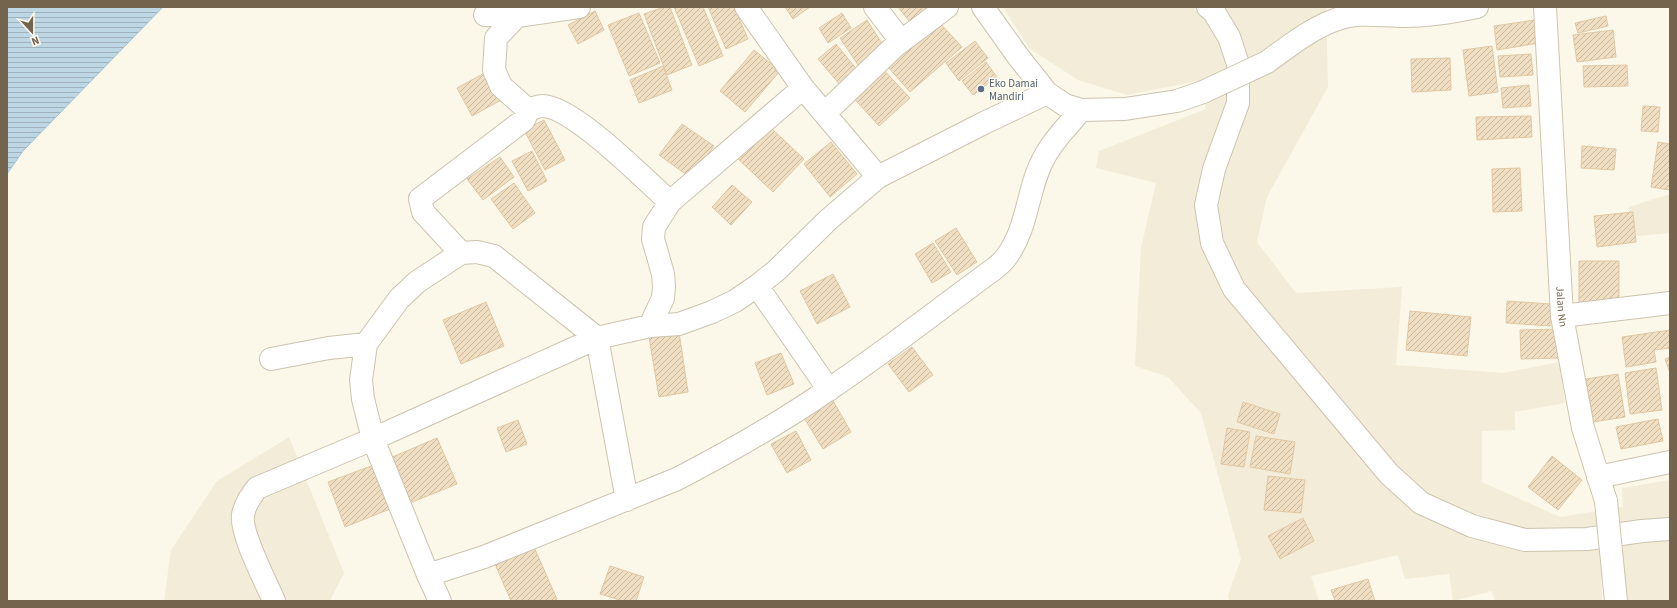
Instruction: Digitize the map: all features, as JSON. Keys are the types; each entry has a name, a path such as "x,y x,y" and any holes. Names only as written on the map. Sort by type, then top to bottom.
{"street":[{"path":"485,16 517,16 579,7"},
{"path":"746,7 804,88 878,177"},
{"path":"875,7 901,41"},
{"path":"825,113 901,41 947,7"},
{"path":"983,7 1017,55 1047,93 1065,105 1081,110 1125,109 1177,102 1203,92 1267,62 1304,36 1334,20 1352,15 1371,14 1404,16 1442,14 1477,7"},
{"path":"1208,7 1214,12 1229,37 1238,64 1238,102 1214,168 1206,205 1212,243 1234,289 1389,474 1421,503 1472,526 1525,540 1587,540 1642,531 1670,529"},
{"name":"Jalan Nn","path":"1545,7 1562,316 1583,428 1606,501 1615,591"},
{"path":"517,16 496,38 494,70 501,86 528,110"},
{"path":"650,326 663,298 664,286 663,274 653,239 654,227 670,202 804,88"},
{"path":"274,601 243,528 243,515 248,500 257,488 373,439 597,338 650,326 679,324 712,312 734,301 757,286 782,265 828,220 878,177 1047,93"},
{"path":"528,110 542,106 552,108 586,126 670,202"},
{"path":"461,253 423,212 420,199 524,120 528,110"},
{"path":"428,575 484,556 677,479 765,430 829,390 994,269 1007,257 1015,244 1023,225 1036,175 1044,156 1081,110"},
{"path":"440,601 373,439 363,399 361,380 366,344 399,299 417,282 461,253 477,252 494,256 597,338 627,500"},
{"path":"757,286 829,390"},
{"path":"1562,316 1670,303"},
{"path":"271,359 329,348 366,344"},
{"path":"1598,477 1670,462"}],"shaded area":[{"path":"1003,7 1326,7 1328,87 1267,197 1257,242 1296,293 1402,287 1396,365 1504,373 1559,362 1565,403 1515,412 1515,430 1482,431 1482,482 1560,517 1623,507 1622,488 1670,480 1670,601 1628,601 1626,578 1601,579 1602,601 1495,601 1492,591 1453,601 1449,574 1405,579 1398,555 1311,576 1319,601 1229,601 1228,595 1241,559 1201,413 1168,377 1135,366 1141,248 1156,183 1096,168 1099,151 1206,109 1199,81 1127,95 1078,80 1029,48"},
{"path":"1670,194 1670,233 1628,237 1629,207"},
{"path":"289,437 344,573 330,601 164,601 171,550 217,481"}],"water":[{"path":"7,7 163,7 23,151 7,174"}],"building":[{"path":"664,7 670,7 692,65 667,75 644,14"},
{"path":"674,7 703,7 723,56 699,66"},
{"path":"708,7 734,7 748,39 726,49"},
{"path":"785,7 810,7 793,19"},
{"path":"898,7 928,7 910,22"},
{"path":"595,11 604,30 578,44 568,25"},
{"path":"639,13 660,63 629,76 608,25"},
{"path":"842,13 851,28 828,43 819,28"},
{"path":"1606,16 1608,26 1578,33 1575,23"},
{"path":"867,20 886,50 860,68 840,38"},
{"path":"1535,20 1539,43 1497,50 1494,26"},
{"path":"939,22 962,47 910,92 888,67"},
{"path":"1613,30 1616,57 1577,62 1573,35"},
{"path":"975,41 988,58 959,81 946,63"},
{"path":"836,44 859,72 841,86 818,59"},
{"path":"1492,46 1498,92 1469,96 1463,50"},
{"path":"754,50 780,71 745,112 720,91"},
{"path":"1531,54 1533,75 1500,77 1498,56"},
{"path":"1450,58 1451,90 1412,92 1411,59"},
{"path":"986,62 997,77 973,95 962,81"},
{"path":"879,65 910,98 879,126 849,93"},
{"path":"1627,65 1628,86 1584,87 1583,66"},
{"path":"663,66 672,90 639,103 630,80"},
{"path":"490,70 505,98 472,116 457,88"},
{"path":"1529,85 1531,106 1503,108 1501,88"},
{"path":"1643,106 1660,107 1658,132 1641,131"},
{"path":"1531,116 1532,137 1477,140 1476,117"},
{"path":"544,120 565,160 545,170 524,130"},
{"path":"682,124 714,146 691,178 659,155"},
{"path":"769,126 804,159 773,192 738,159"},
{"path":"831,142 857,174 830,197 804,164"},
{"path":"1658,142 1670,144 1670,190 1651,187"},
{"path":"1582,146 1616,149 1614,170 1581,168"},
{"path":"532,151 547,181 528,191 512,161"},
{"path":"500,157 514,177 483,200 467,179"},
{"path":"1520,168 1522,211 1493,212 1492,169"},
{"path":"514,183 535,213 513,229 491,199"},
{"path":"732,185 752,202 731,225 712,207"},
{"path":"1633,212 1636,242 1597,247 1594,216"},
{"path":"956,228 977,262 957,275 935,241"},
{"path":"933,243 951,272 932,283 915,254"},
{"path":"1579,261 1619,261 1619,305 1579,306"},
{"path":"833,274 850,307 817,324 800,291"},
{"path":"1507,301 1551,304 1550,326 1506,323"},
{"path":"486,302 504,346 461,364 443,320"},
{"path":"1410,311 1471,317 1467,356 1406,350"},
{"path":"1559,329 1560,358 1521,359 1520,330"},
{"path":"1670,330 1670,348 1654,350 1656,362 1626,367 1622,337"},
{"path":"679,332 688,392 659,397 649,337"},
{"path":"912,347 933,375 909,392 888,364"},
{"path":"781,353 794,384 767,395 755,363"},
{"path":"1670,357 1670,373 1665,359"},
{"path":"1656,368 1662,410 1630,414 1625,373"},
{"path":"1618,374 1625,417 1593,422 1586,379"},
{"path":"832,399 851,432 823,449 803,416"},
{"path":"1243,402 1280,414 1274,434 1237,422"},
{"path":"1658,419 1663,441 1621,449 1616,427"},
{"path":"518,420 527,444 506,452 497,428"},
{"path":"1227,428 1250,432 1244,467 1221,464"},
{"path":"796,431 811,460 787,473 771,444"},
{"path":"1256,436 1295,442 1290,474 1250,467"},
{"path":"437,438 457,484 410,503 390,458"},
{"path":"1552,456 1582,480 1558,510 1528,487"},
{"path":"374,465 390,509 345,527 328,482"},
{"path":"1268,476 1305,480 1301,513 1264,510"},
{"path":"1303,518 1314,541 1280,559 1268,536"},
{"path":"534,547 557,599 553,601 511,601 495,564"},
{"path":"610,566 644,577 636,601 623,601 600,594"},
{"path":"1368,579 1375,601 1335,601 1331,590"}],"place":[{"name":"Eko Damai Mandiri","path":"981,89"}]}
